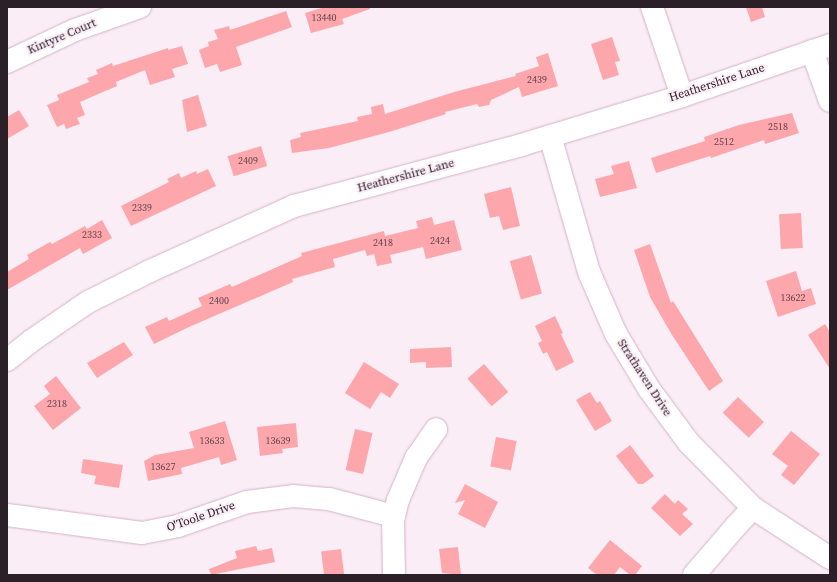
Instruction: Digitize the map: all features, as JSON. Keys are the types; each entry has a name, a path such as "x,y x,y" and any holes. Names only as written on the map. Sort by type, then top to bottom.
{"street":[{"name":"Kintyre Court","path":"7,62 75,30 140,7"},
{"path":"652,7 682,96"},
{"path":"821,48 830,101"},
{"name":"Heathershire Lane","path":"7,360 30,341 88,302 150,271 294,206 550,136 682,96 821,48"},
{"name":"Strathaven Drive","path":"550,136 589,272 616,334 648,389 689,443 753,508 830,558"},
{"path":"394,575 394,516 398,500 416,458 436,429"},
{"name":"O'Toole Drive","path":"7,515 142,533 178,526 248,502 293,496 329,498 394,516"},
{"path":"694,575 753,508"}],"building":[{"path":"325,7 370,7 370,9 342,19 344,24 311,33 305,13"},
{"path":"746,7 762,7 765,17 751,22"},
{"path":"286,11 292,27 236,47 242,65 220,72 217,64 205,68 199,50 209,46 208,42 218,39 214,30 229,26 230,30"},
{"path":"612,37 620,61 615,62 619,75 603,80 591,44"},
{"path":"182,46 188,64 172,69 175,77 150,85 145,70 116,82 117,86 80,102 85,115 77,118 80,124 66,129 64,124 57,127 47,105 59,100 57,95 89,82 87,78 98,74 96,70 112,63 113,66 168,48 168,50"},
{"path":"548,53 558,86 522,97 519,87 491,100 489,105 479,107 477,104 445,112 446,114 389,132 329,148 292,153 290,140 301,137 300,133 358,121 357,117 372,114 371,107 383,104 385,114 454,92 516,76 515,74 539,66 536,57"},
{"path":"198,95 207,126 187,132 182,100"},
{"path":"19,110 29,126 7,139 7,117"},
{"path":"792,113 799,133 765,144 764,140 711,158 710,156 656,173 651,158 705,141 704,137 739,125"},
{"path":"261,146 267,166 234,176 228,156"},
{"path":"629,161 637,188 600,197 595,179 614,174 611,166"},
{"path":"208,169 216,186 131,226 121,206 169,182 167,179 179,173 181,178 196,171 197,174"},
{"path":"511,187 520,226 503,230 499,216 490,218 484,194"},
{"path":"801,213 803,248 781,249 779,214"},
{"path":"432,217 434,225 454,220 462,250 426,259 423,247 390,255 392,263 377,266 374,254 367,256 365,250 333,259 335,267 292,279 293,282 189,327 154,344 145,327 167,317 169,321 202,306 198,298 230,284 232,287 302,256 301,253 384,231 385,236 418,228 416,221"},
{"path":"102,220 112,238 83,254 80,248 7,290 7,272 29,259 27,255 50,242 52,244 85,226 87,229"},
{"path":"650,244 671,303 673,301 723,381 709,391 672,335 650,297 634,250"},
{"path":"531,255 542,293 521,300 510,261"},
{"path":"796,271 802,291 811,288 816,304 778,317 766,281"},
{"path":"555,316 563,333 561,334 574,362 556,371 547,352 543,354 538,343 542,341 535,326"},
{"path":"825,324 830,332 830,369 808,335"},
{"path":"124,342 133,355 97,378 87,363"},
{"path":"451,347 452,367 426,368 426,362 410,363 410,349"},
{"path":"364,362 399,384 390,398 381,392 370,409 345,393"},
{"path":"484,364 508,392 492,406 467,378"},
{"path":"56,376 81,408 53,430 34,406 50,394 44,386"},
{"path":"590,392 597,403 600,401 612,421 595,431 576,400"},
{"path":"738,397 764,422 749,438 723,413"},
{"path":"225,421 237,460 221,465 219,457 181,468 182,474 148,481 144,461 155,455 194,448 189,432"},
{"path":"296,423 298,447 282,449 283,453 260,456 257,427"},
{"path":"355,429 373,433 363,474 346,470"},
{"path":"791,431 820,454 794,485 781,475 788,466 772,454"},
{"path":"496,437 517,441 511,470 490,466"},
{"path":"630,445 654,476 643,484 638,484 616,456"},
{"path":"83,459 123,465 119,488 94,484 96,476 81,473"},
{"path":"465,484 498,502 485,528 458,514 465,500 455,503"},
{"path":"665,494 675,504 678,500 688,509 682,514 693,524 680,536 651,508"},
{"path":"610,540 642,566 635,575 630,575 620,567 614,575 597,575 588,568"},
{"path":"256,546 258,551 272,548 275,562 211,575 209,569 237,558 235,551"},
{"path":"458,547 461,575 442,573 439,549"},
{"path":"341,549 344,575 324,575 321,551"}]}
